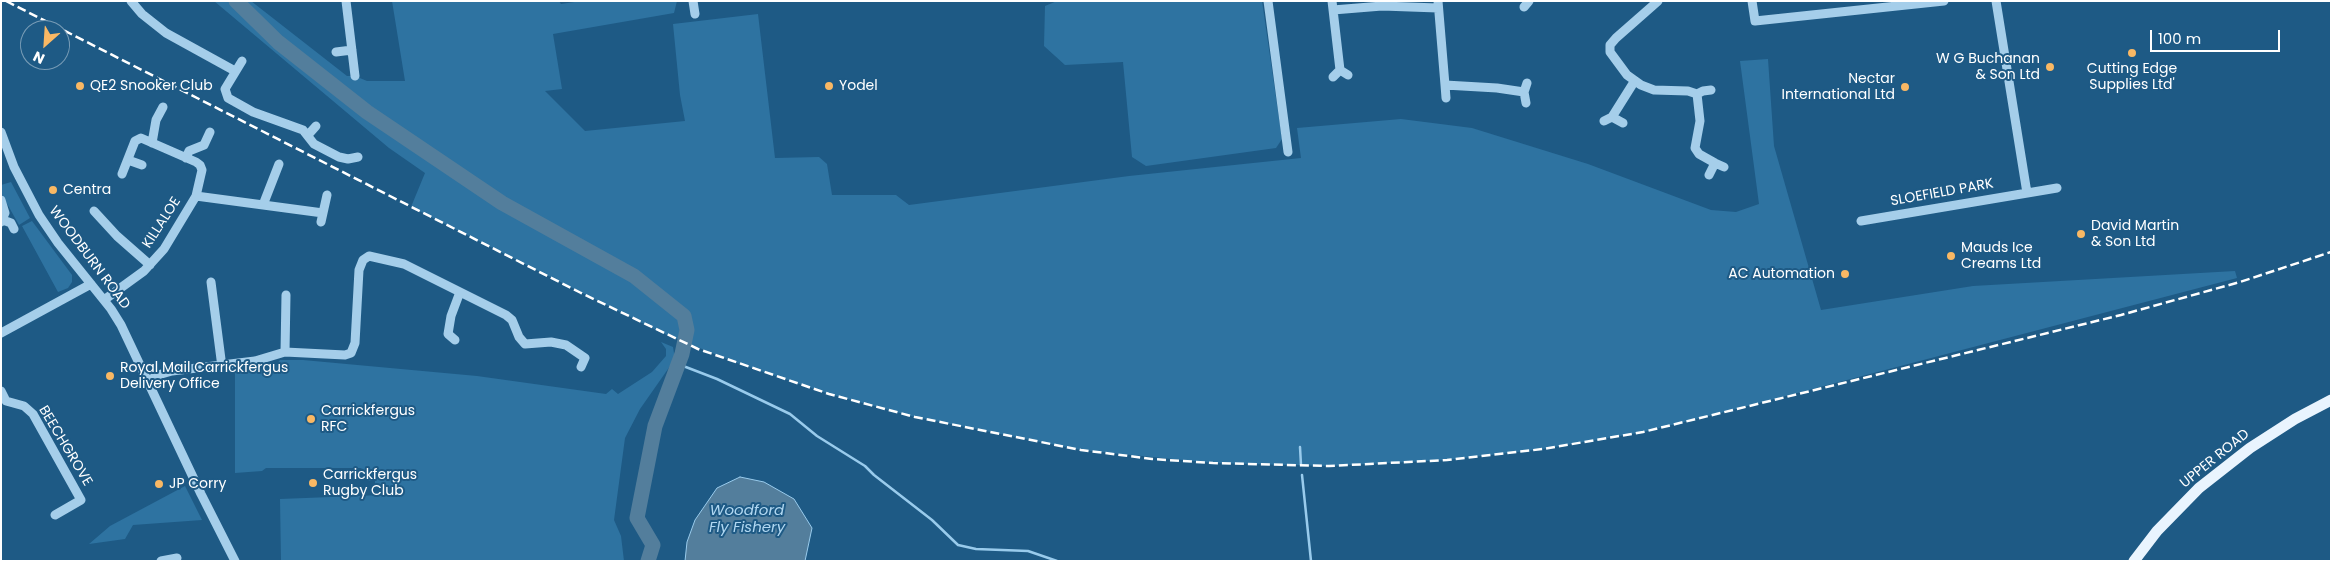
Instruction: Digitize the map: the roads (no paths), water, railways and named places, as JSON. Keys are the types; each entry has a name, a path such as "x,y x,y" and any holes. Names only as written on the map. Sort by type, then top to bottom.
{"main road":[{"name":"UPPER ROAD","path":"2134,561 2157,531 2199,488 2250,448 2295,419 2331,400"}],"street":[{"path":"131,1 142,14 166,33 235,71"},
{"path":"346,1 355,76"},
{"path":"693,1 695,14"},
{"path":"1268,1 1288,152"},
{"path":"1658,1 1616,38 1609,48 1614,58 1634,82 1654,90 1697,94 1711,90"},
{"path":"1752,1 1755,21 1944,1"},
{"path":"1996,1 2026,193"},
{"path":"1333,77 1344,72 1333,6 1438,5 1446,98"},
{"path":"336,52 352,50"},
{"path":"242,60 225,90 228,98 253,112 293,126 308,135 314,144 339,157 348,159 358,157"},
{"path":"1623,123 1608,119 1634,82"},
{"path":"1526,103 1524,92 1527,83"},
{"path":"1445,85 1497,88 1524,92"},
{"path":"1697,94 1700,121 1696,148 1699,154 1724,167"},
{"path":"122,174 138,138 152,142 156,120 163,106"},
{"path":"308,135 316,126"},
{"name":"WOODBURN ROAD","path":"1,132 14,167 37,212 121,325 235,561"},
{"path":"186,158 189,152 204,145 210,132"},
{"name":"KILLALOE","path":"104,300 150,265 164,249 196,196 202,178 202,168 198,163 152,142"},
{"path":"128,160 142,166"},
{"path":"263,205 279,164"},
{"path":"1709,175 1715,164"},
{"name":"SLOEFIELD PARK","path":"1861,221 2057,188"},
{"name":"KILLALOE","path":"196,196 263,205 322,217 327,195"},
{"path":"1,200 5,210 2,221 11,223 14,229"},
{"name":"KILLALOE","path":"94,211 117,236 150,265"},
{"path":"148,381 158,375 172,371 255,361 285,352 345,355 351,353 354,343 361,263 366,257 383,258 404,264 509,317 525,344 561,343 588,355 581,366"},
{"path":"212,282 222,366"},
{"path":"1,333 91,284"},
{"path":"448,336 453,310 460,292"},
{"path":"285,352 286,295"},
{"name":"BEECHGROVE","path":"1,391 6,401 24,406 33,414 84,498 55,515"},
{"path":"161,561 177,558"}],"water":[{"name":"Woodford Fly Fishery","path":"740,477 764,482 794,499 812,528 805,561 685,561 687,542 695,520 717,488"}],"waterway":[{"path":"236,1 278,42 367,112 502,203 634,276 684,316 687,330 682,354 655,426 637,518 653,545 648,561"},
{"path":"678,364 717,379 790,414 817,436 865,466 932,520 958,545 976,549 1028,551 1057,561"},
{"path":"1300,447 1301,465"},
{"path":"1302,475 1311,561"}],"railway":[{"path":"6,1 581,293 698,349 829,394 915,417 1081,450 1152,459 1213,463 1329,466 1447,460 1543,449 1643,432 2121,315 2240,282 2331,252"}],"place":[{"name":"Cutting Edge Supplies Ltd'","path":"2132,53"},
{"name":"W G Buchanan & Son Ltd","path":"2050,67"},
{"name":"QE2 Snooker Club","path":"80,86"},
{"name":"Yodel","path":"829,86"},
{"name":"Nectar International Ltd","path":"1905,87"},
{"name":"Centra","path":"53,190"},
{"name":"David Martin & Son Ltd","path":"2081,234"},
{"name":"Mauds Ice Creams Ltd","path":"1951,256"},
{"name":"AC Automation","path":"1845,274"},
{"name":"Royal Mail Carrickfergus Delivery Office","path":"110,376"},
{"name":"Carrickfergus RFC","path":"311,419"},
{"name":"Carrickfergus Rugby Club","path":"313,483"},
{"name":"JP Corry","path":"159,484"}]}
